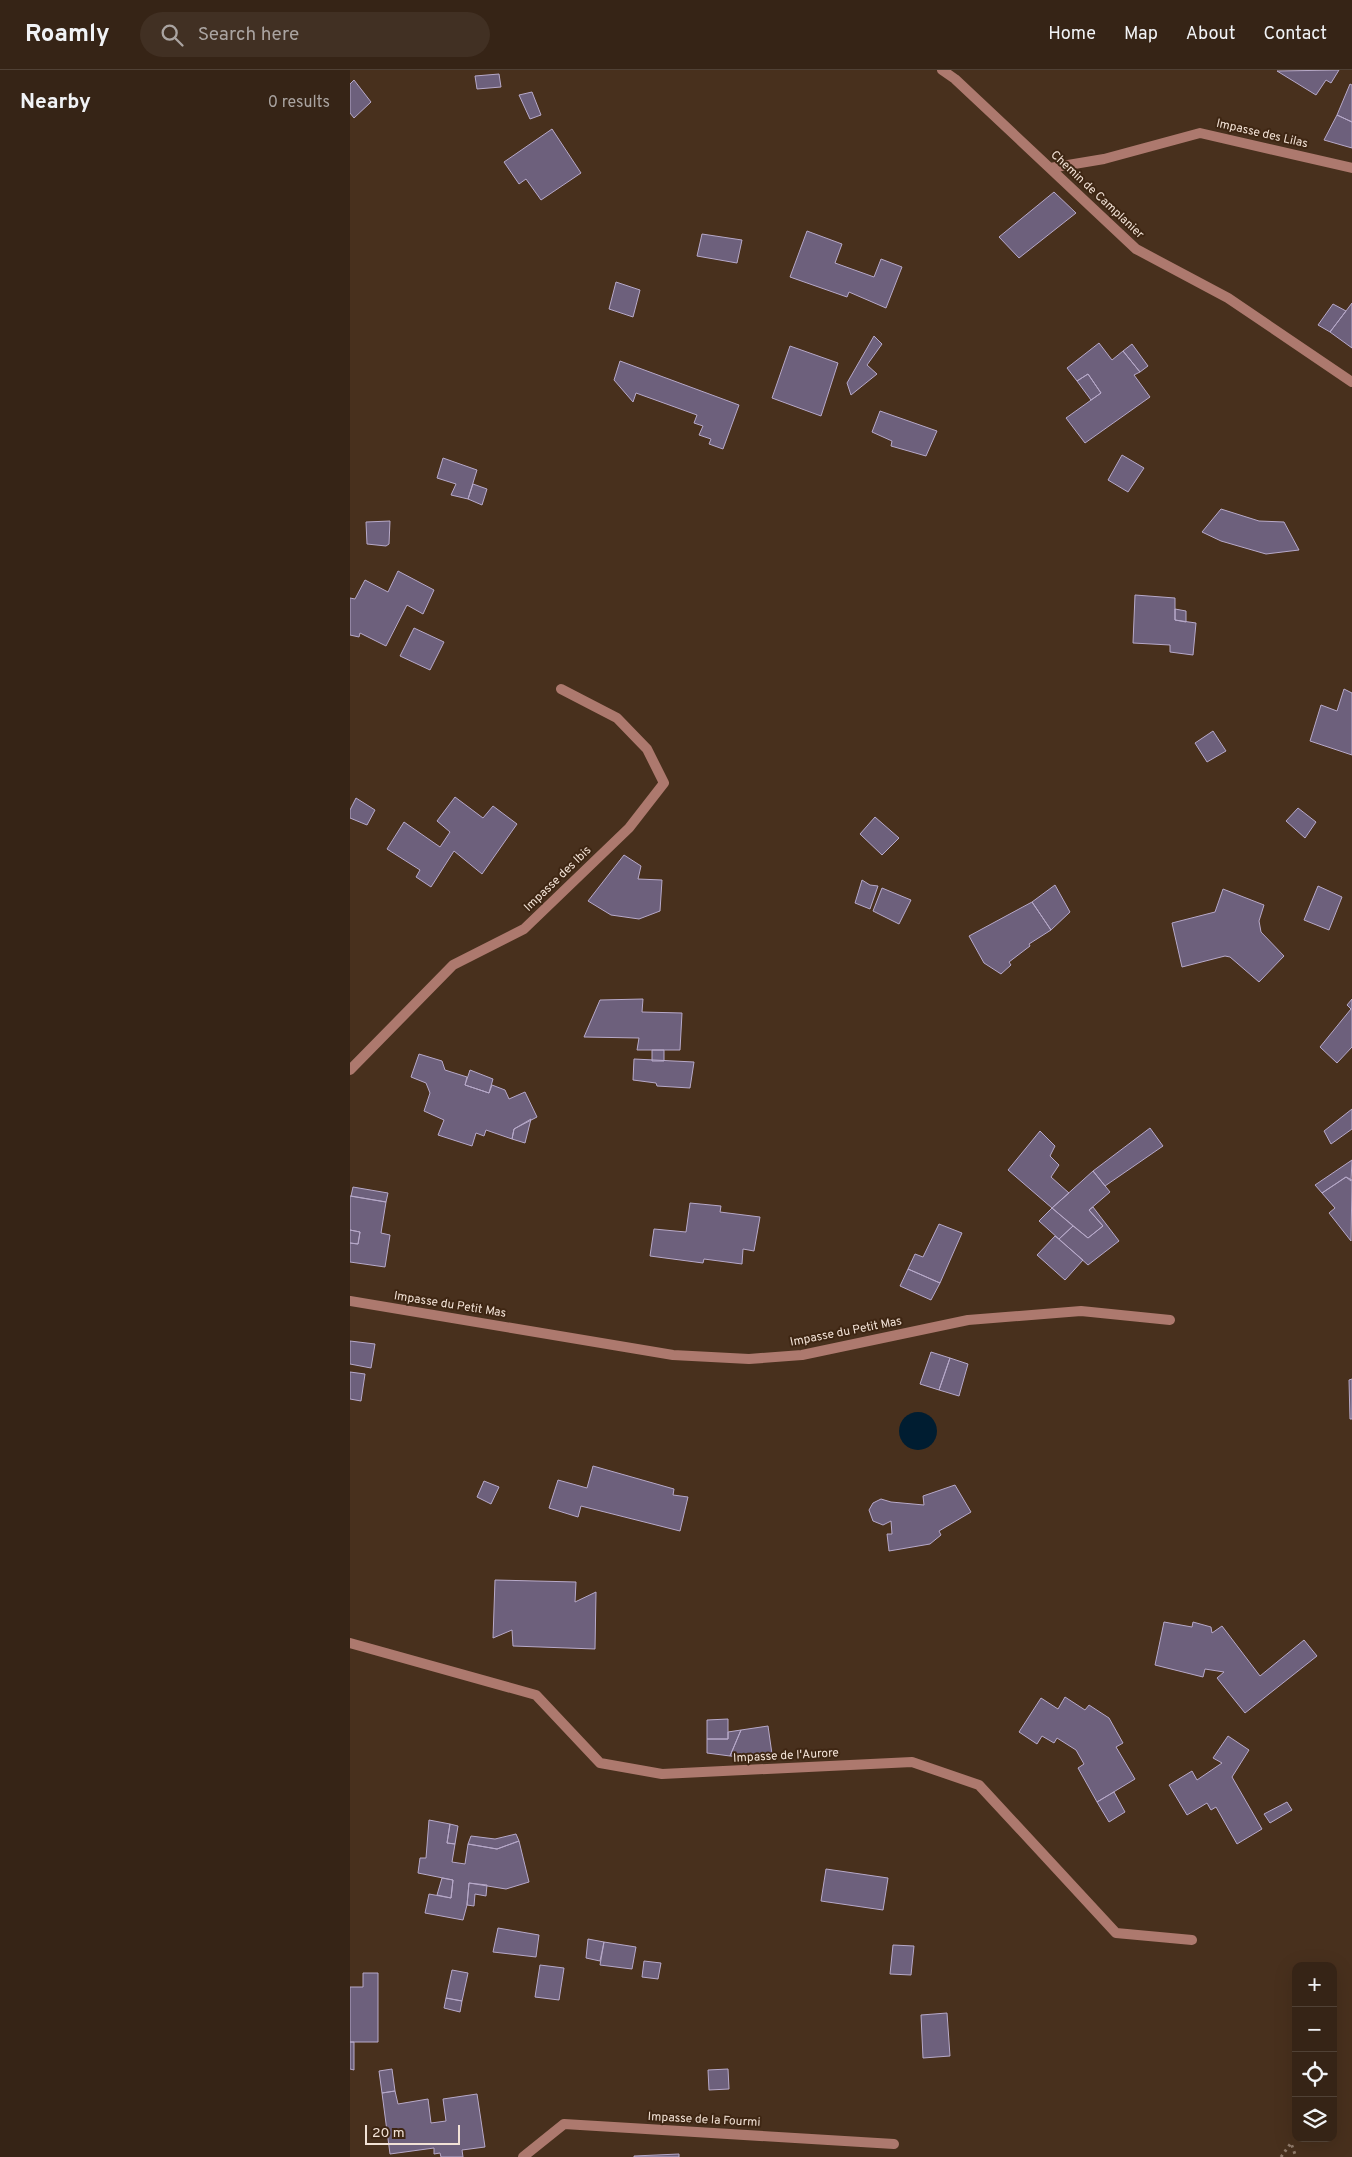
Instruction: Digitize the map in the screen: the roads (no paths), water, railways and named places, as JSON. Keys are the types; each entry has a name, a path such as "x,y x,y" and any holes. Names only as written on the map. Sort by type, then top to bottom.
{"street":[{"name":"Chemin de Camplanier","path":"942,70 955,79 1136,249 1228,298 1352,382"},
{"name":"Impasse des Lilas","path":"1050,168 1104,159 1200,133 1352,168"},
{"name":"Impasse des Ibis","path":"350,1070 453,965 524,929 629,828 664,783 647,749 617,718 561,689"},
{"name":"Impasse du Petit Mas","path":"350,1301 673,1354 749,1359 802,1355 968,1320 1081,1311 1170,1320"},
{"name":"Impasse de l'Aurore","path":"350,1643 536,1696 600,1762 662,1774 912,1762 979,1785 1116,1933 1192,1940"},
{"name":"Impasse de la Fourmi","path":"523,2157 564,2124 894,2144"}],"water":[{"path":"918,1412 932,1417 937,1431 932,1445 918,1450 904,1445 899,1431 904,1417"}]}
